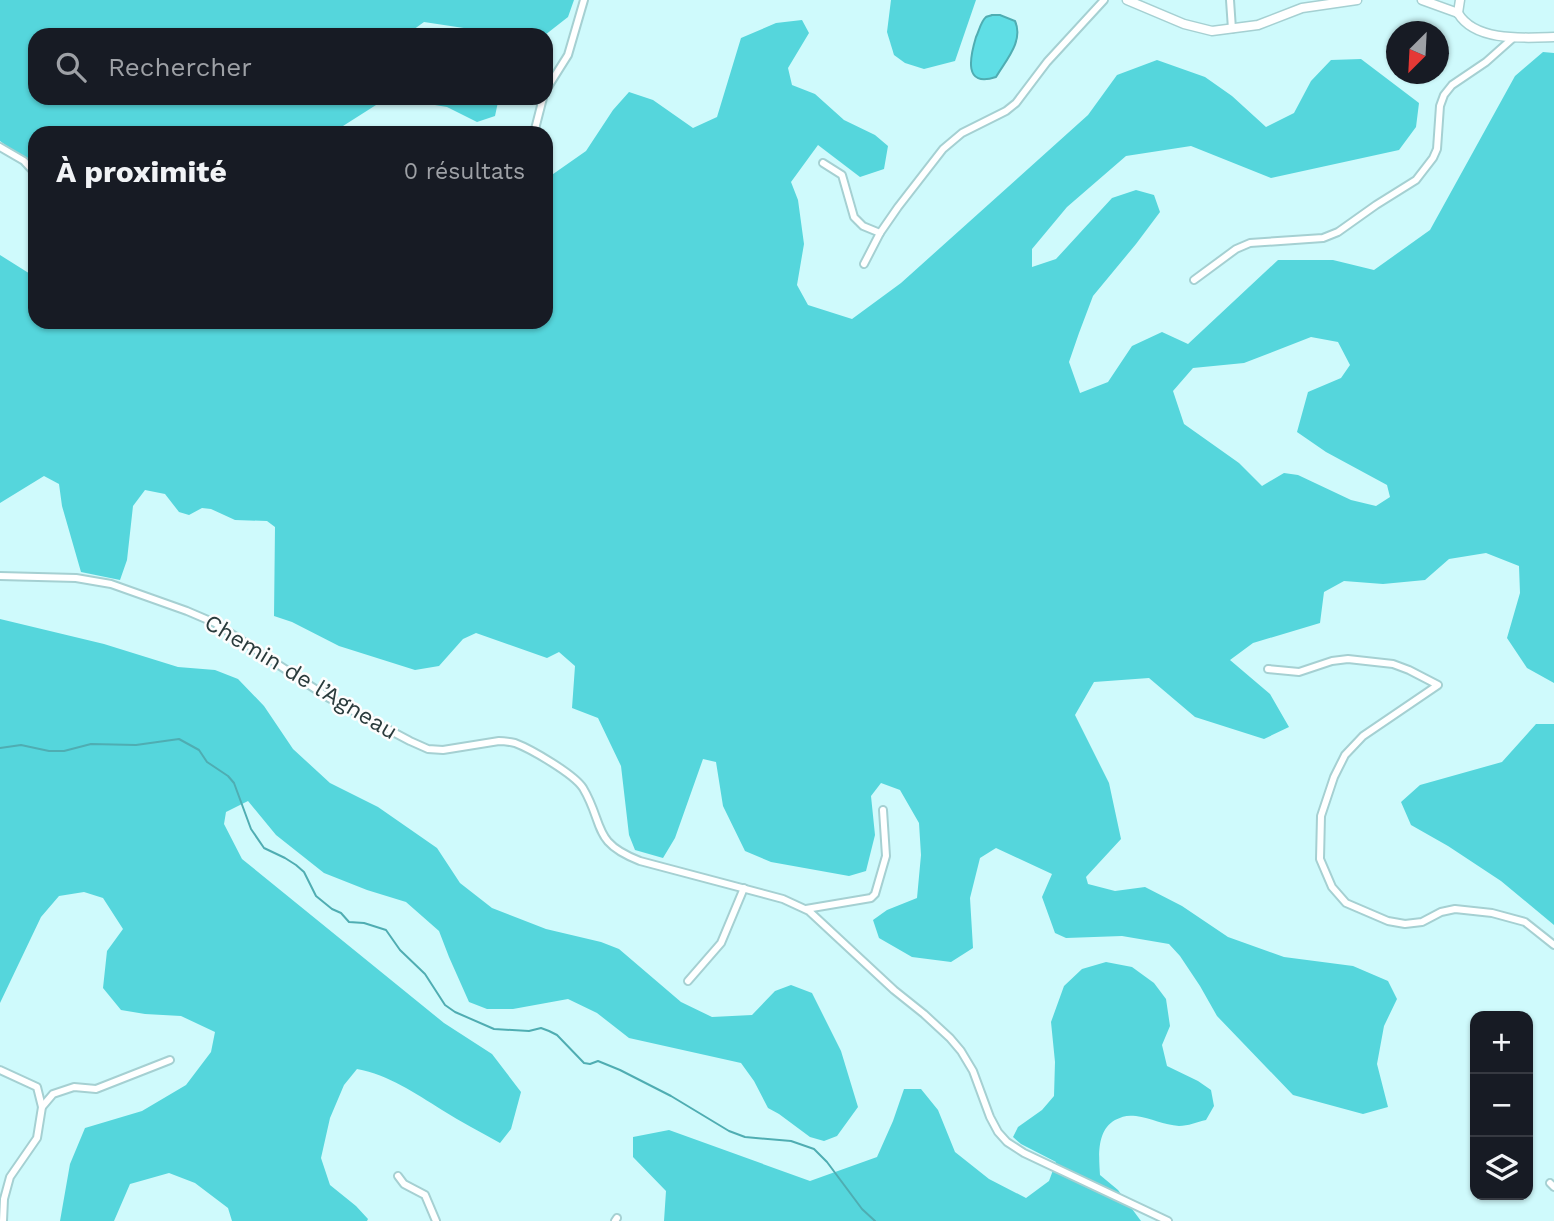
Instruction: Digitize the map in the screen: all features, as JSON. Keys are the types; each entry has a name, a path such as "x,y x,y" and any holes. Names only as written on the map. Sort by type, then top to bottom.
{"main road":[{"path":"1127,0 1212,31 1258,25 1302,8 1357,0"},
{"path":"1422,0 1458,13 1466,25 1477,30 1513,38 1554,37"},
{"path":"1458,13 1460,0"}],"street":[{"path":"553,79 568,55 584,0"},
{"path":"864,264 880,233 943,149 961,133 1011,108 1047,62 1104,0"},
{"path":"1230,0 1231,29"},
{"path":"1194,279 1236,249 1250,243 1322,238 1338,232 1416,180 1437,149 1440,106 1444,95 1452,85 1486,62 1513,38"},
{"path":"536,126 541,105"},
{"path":"0,147 28,165"},
{"path":"823,163 842,175 854,217 858,222 880,233"},
{"name":"Chemin de l’Agneau","path":"0,576 76,578 111,584 187,611 215,623 330,698 428,749 452,749 491,741 514,743 575,778 584,790 601,834 620,852 640,861 783,899 806,909 950,1038 973,1071 990,1117 1007,1142 1045,1164 1168,1221"},
{"path":"1268,669 1299,672 1332,661 1348,659 1394,664 1438,685 1363,736 1345,755 1334,777 1321,816 1320,859 1332,887 1346,903 1388,921 1405,924 1422,922 1441,912 1455,909 1492,913 1525,922 1554,945"},
{"path":"806,909 871,898 875,894 886,856 883,810"},
{"path":"688,981 719,947 744,888"},
{"path":"42,1107 53,1094 75,1087 96,1089 170,1060"},
{"path":"0,1070 37,1087 42,1107 37,1138 10,1177 4,1199 3,1221"},
{"path":"398,1177 404,1184 425,1195 436,1221"}],"shaded area":[{"path":"0,0 574,0 568,17 553,29 464,28 424,22 416,28 28,28 28,105 376,105 343,126 28,126 28,162 0,141"},
{"path":"891,0 976,0 955,61 924,69 905,63 894,55 887,32"},
{"path":"992,15 1015,21 1016,43 996,77 978,78 971,69 972,53 983,21"},
{"path":"802,20 809,33 788,68 792,85 815,94 844,120 875,135 888,146 884,169 860,177 818,145 791,182 798,200 804,244 797,285 808,305 852,319 901,283 1088,115 1117,75 1157,60 1205,77 1232,96 1266,127 1294,113 1311,81 1331,60 1361,59 1386,78 1386,84 1394,84 1419,103 1416,127 1399,150 1271,178 1191,146 1126,156 1067,207 1032,249 1032,267 1056,259 1112,198 1136,190 1154,195 1160,212 1093,296 1079,333 1069,362 1080,393 1108,382 1132,346 1162,332 1188,344 1278,260 1333,260 1374,270 1430,230 1515,76 1543,52 1554,53 1554,683 1527,668 1507,638 1520,593 1519,566 1486,553 1449,559 1425,580 1383,584 1344,581 1324,592 1320,623 1253,643 1230,660 1270,694 1289,727 1264,739 1195,717 1149,678 1094,682 1075,715 1109,783 1121,839 1086,877 1088,884 1115,891 1145,887 1182,906 1228,937 1284,957 1353,966 1388,981 1397,999 1384,1026 1377,1064 1388,1107 1363,1114 1293,1095 1217,1016 1180,956 1169,944 1122,936 1066,938 1055,933 1042,897 1052,874 996,848 980,858 970,898 973,948 951,962 912,957 879,938 873,920 887,910 917,898 921,855 919,823 900,790 881,783 871,796 875,835 866,871 849,876 771,862 745,851 723,806 716,762 703,759 675,838 663,858 635,850 629,835 621,766 598,718 572,708 575,666 559,652 547,658 476,633 463,639 439,666 415,670 339,646 274,616 275,527 267,521 235,520 211,509 202,508 189,515 179,512 165,494 145,490 133,506 127,560 120,580 81,572 62,506 59,484 44,476 0,503 0,255 28,273 28,329 553,329 553,174 586,151 613,110 629,92 653,100 693,128 717,117 741,38 776,23","holes":["1311,337 1338,342 1350,365 1341,378 1308,392 1297,432 1326,452 1387,485 1390,497 1376,506 1351,500 1298,475 1284,473 1262,486 1239,463 1184,424 1173,391 1193,368 1244,363"]},
{"path":"435,105 497,105 495,116 477,122 447,107"},
{"path":"0,619 104,644 178,667 215,670 238,679 264,706 293,749 330,783 378,807 437,848 460,883 492,908 546,929 619,949 681,1002 712,1017 752,1015 775,991 791,985 812,993 841,1051 858,1107 837,1136 824,1141 810,1137 768,1108 741,1063 629,1038 597,1013 568,999 513,1009 487,1009 469,1002 439,931 406,902 324,873 276,835 248,801 226,812 224,824 242,859 444,1023 492,1054 521,1092 511,1129 500,1143 401,1085 357,1069 344,1085 330,1118 321,1158 330,1185 356,1206 367,1221 232,1221 228,1208 195,1183 169,1173 130,1184 114,1221 60,1221 70,1164 85,1128 142,1111 186,1085 211,1052 215,1032 181,1016 121,1010 103,988 107,951 123,929 103,898 84,892 59,896 41,917 0,1003"},
{"path":"1536,724 1554,724 1554,925 1501,881 1411,825 1401,802 1420,785 1502,762"},
{"path":"1106,962 1132,967 1154,983 1166,999 1170,1026 1162,1045 1167,1066 1211,1090 1214,1106 1206,1120 1189,1125 1179,1126 1128,1116 1115,1120 1104,1131 1100,1145 1100,1175 1118,1190 1141,1221 664,1221 666,1191 633,1157 633,1137 669,1130 810,1181 877,1157 904,1089 921,1089 938,1110 955,1152 989,1179 1026,1198 1049,1181 1056,1162 1013,1137 1018,1127 1042,1110 1054,1096 1055,1062 1051,1022 1064,986 1082,969"}],"waterway":[{"path":"0,748 21,745 64,751 91,744 136,745 179,739 199,750 207,762 234,783 251,829 264,848 296,865 304,872 316,896 341,913 349,922 364,923 386,930 400,950 425,974 445,1005 455,1012 494,1029 529,1031 541,1028 549,1031 557,1035 584,1063 598,1061 620,1070 671,1096 729,1131 745,1137 791,1141 814,1149 862,1209 875,1221"}]}
